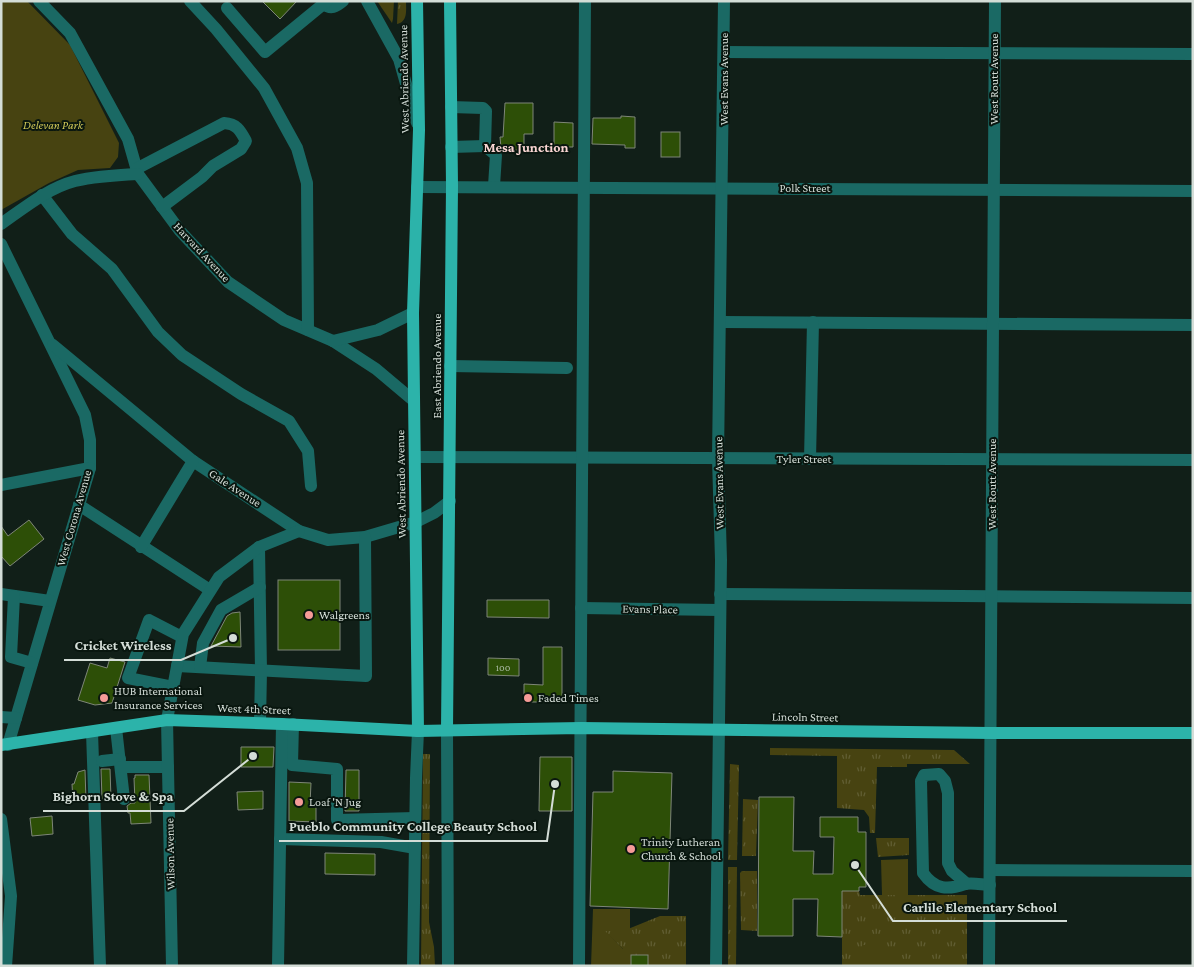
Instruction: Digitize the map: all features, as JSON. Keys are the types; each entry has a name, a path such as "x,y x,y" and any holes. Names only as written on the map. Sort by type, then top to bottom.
{"main road":[{"name":"West Abriendo Avenue","path":"417,1 419,130 413,312 418,731"},
{"name":"East Abriendo Avenue","path":"447,730 452,186 450,1"},
{"name":"West 4th Street","path":"5,745 167,720 418,731"},
{"name":"Lincoln Street","path":"418,731 581,728 991,733 1193,732"}],"street":[{"name":"Harvard Avenue","path":"39,1 70,33 128,139 137,172 180,231 228,282 284,320 333,341 376,369 414,401"},
{"path":"190,1 216,29 264,88 297,148 307,184 308,330"},
{"path":"226,8 265,52 325,2 327,7 333,8 343,1"},
{"path":"367,1 399,59 419,130"},
{"path":"579,966 585,1"},
{"name":"West Evans Avenue","path":"716,966 720,730 718,458 724,1"},
{"name":"West Routt Avenue","path":"990,966 995,1"},
{"path":"724,52 1193,54"},
{"path":"451,107 483,108 486,111 485,146"},
{"path":"1,224 42,196 74,181 137,172 224,123 239,127 246,141 241,149 213,166 202,177 162,207"},
{"path":"451,147 485,146 496,155 494,186"},
{"name":"Polk Street","path":"416,187 1193,191"},
{"path":"42,196 72,234 112,269 158,332 182,355 241,394 289,421 308,451 311,486"},
{"name":"West Corona Avenue","path":"1,244 85,415 90,440 90,468 16,718 5,745"},
{"path":"333,341 378,330 413,312"},
{"path":"721,322 1193,325"},
{"path":"810,459 813,322"},
{"name":"Gale Avenue","path":"48,341 193,461 299,531 328,540 365,536 416,522 434,513 450,501"},
{"path":"450,366 567,368"},
{"name":"Tyler Street","path":"416,457 1193,460"},
{"path":"141,547 193,461"},
{"path":"1,485 90,468"},
{"path":"79,505 210,590"},
{"name":"Wilson Avenue","path":"172,966 167,720 182,637 219,577 259,547 299,531"},
{"path":"177,666 366,676 365,536"},
{"path":"259,547 260,723"},
{"path":"200,667 203,643 221,610 260,587"},
{"path":"1,594 50,601"},
{"path":"720,594 1193,598"},
{"path":"14,596 12,657 32,663"},
{"name":"Evans Place","path":"580,608 720,610"},
{"path":"173,688 128,678 149,620 182,637"},
{"path":"1,717 16,718"},
{"path":"287,724 292,765 337,769 337,820 415,818"},
{"path":"278,966 280,839 287,724"},
{"path":"116,728 124,799"},
{"path":"447,730 448,966"},
{"name":"West Abriendo Avenue","path":"413,966 418,731"},
{"path":"92,732 100,966"},
{"path":"102,761 168,767"},
{"path":"966,884 952,871 948,863 948,792 945,781 938,774 924,775 920,781 923,873 930,882 940,887 960,888 966,884 990,885"},
{"path":"1,819 11,896 6,966"},
{"path":"280,839 382,842 415,848"},
{"path":"990,870 1193,870"}],"green space":[{"name":"Delevan Park","path":"1,1 27,1 70,45 119,143 118,157 110,168 78,170 49,183 1,210"},
{"path":"377,1 394,1 392,23"},
{"path":"398,1 406,1 406,12 403,21 397,24"},
{"path":"770,748 954,750 970,764 907,764 907,767 877,767 875,833 870,833 869,817 864,810 837,808 837,756 770,755"},
{"path":"423,754 430,754 429,922 434,947 435,966 421,966"},
{"path":"730,764 739,765 737,860 728,860"},
{"path":"743,799 758,800 756,856 742,856"},
{"path":"876,838 909,838 909,855 878,857"},
{"path":"908,859 908,895 882,895 881,860"},
{"path":"728,867 737,867 736,966 728,966"},
{"path":"742,871 757,871 757,931 741,930 740,873"},
{"path":"842,891 859,891 860,895 967,895 967,966 842,966"},
{"path":"593,909 630,909 630,931 605,931 623,949 623,966 591,966"},
{"path":"660,916 686,916 686,966 648,966 648,955 632,955 631,966 623,966 623,949 604,931 628,929"},
{"path":"862,945 884,945 884,966 862,966"}],"building":[{"path":"262,1 297,1 280,19"},
{"path":"505,103 533,103 533,134 524,134 524,150 502,150 501,148 500,137 503,137"},
{"path":"621,116 635,117 635,148 625,148 625,145 592,144 593,118 621,118"},
{"path":"554,122 573,123 573,147 554,147"},
{"path":"661,132 680,132 680,157 661,157"},
{"path":"29,520 44,539 10,566 1,556 1,526 8,536"},
{"name":"Walgreens","path":"278,580 340,580 340,650 278,650"},
{"path":"487,600 549,600 549,618 487,617"},
{"path":"240,612 241,647 211,646 227,616"},
{"path":"543,647 562,647 562,702 524,702 524,684 543,685"},
{"path":"110,658 125,662 112,703 95,705 78,700 90,663 107,668"},
{"path":"488,658 519,659 519,676 488,675"},
{"path":"241,747 274,747 273,767 241,767"},
{"path":"540,757 572,757 572,811 539,811"},
{"path":"101,769 110,769 111,799 102,799"},
{"path":"85,770 86,801 73,802 72,784 74,784 78,772"},
{"path":"346,770 359,770 359,811 345,811"},
{"name":"Trinity Lutheran Church & School","path":"613,771 672,773 668,909 590,906 593,792 613,792"},
{"path":"135,775 149,775 151,823 131,824 127,806 135,803"},
{"path":"289,782 311,783 310,804 316,804 316,822 289,821"},
{"path":"263,791 263,809 238,810 237,792"},
{"path":"759,797 794,797 793,851 814,851 813,874 833,874 834,837 820,837 820,817 858,817 858,832 866,832 866,887 859,887 859,891 842,891 842,937 817,936 818,899 793,899 793,936 758,936"},
{"path":"52,816 53,834 32,836 30,818"},
{"path":"325,853 375,854 375,875 325,874"},
{"path":"631,955 648,955 648,966 631,966"}],"place":[{"name":"Walgreens","path":"309,615"},
{"name":"Cricket Wireless","path":"233,638"},
{"name":"HUB International Insurance Services","path":"104,698"},
{"name":"Faded Times","path":"528,698"},
{"name":"Bighorn Stove & Spa","path":"253,756"},
{"name":"Pueblo Community College Beauty School","path":"555,784"},
{"name":"Loaf 'N Jug","path":"299,802"},
{"name":"Trinity Lutheran Church & School","path":"631,849"},
{"name":"Carlile Elementary School","path":"855,865"}],"district":[{"name":"Mesa Junction","path":"526,147"}]}
